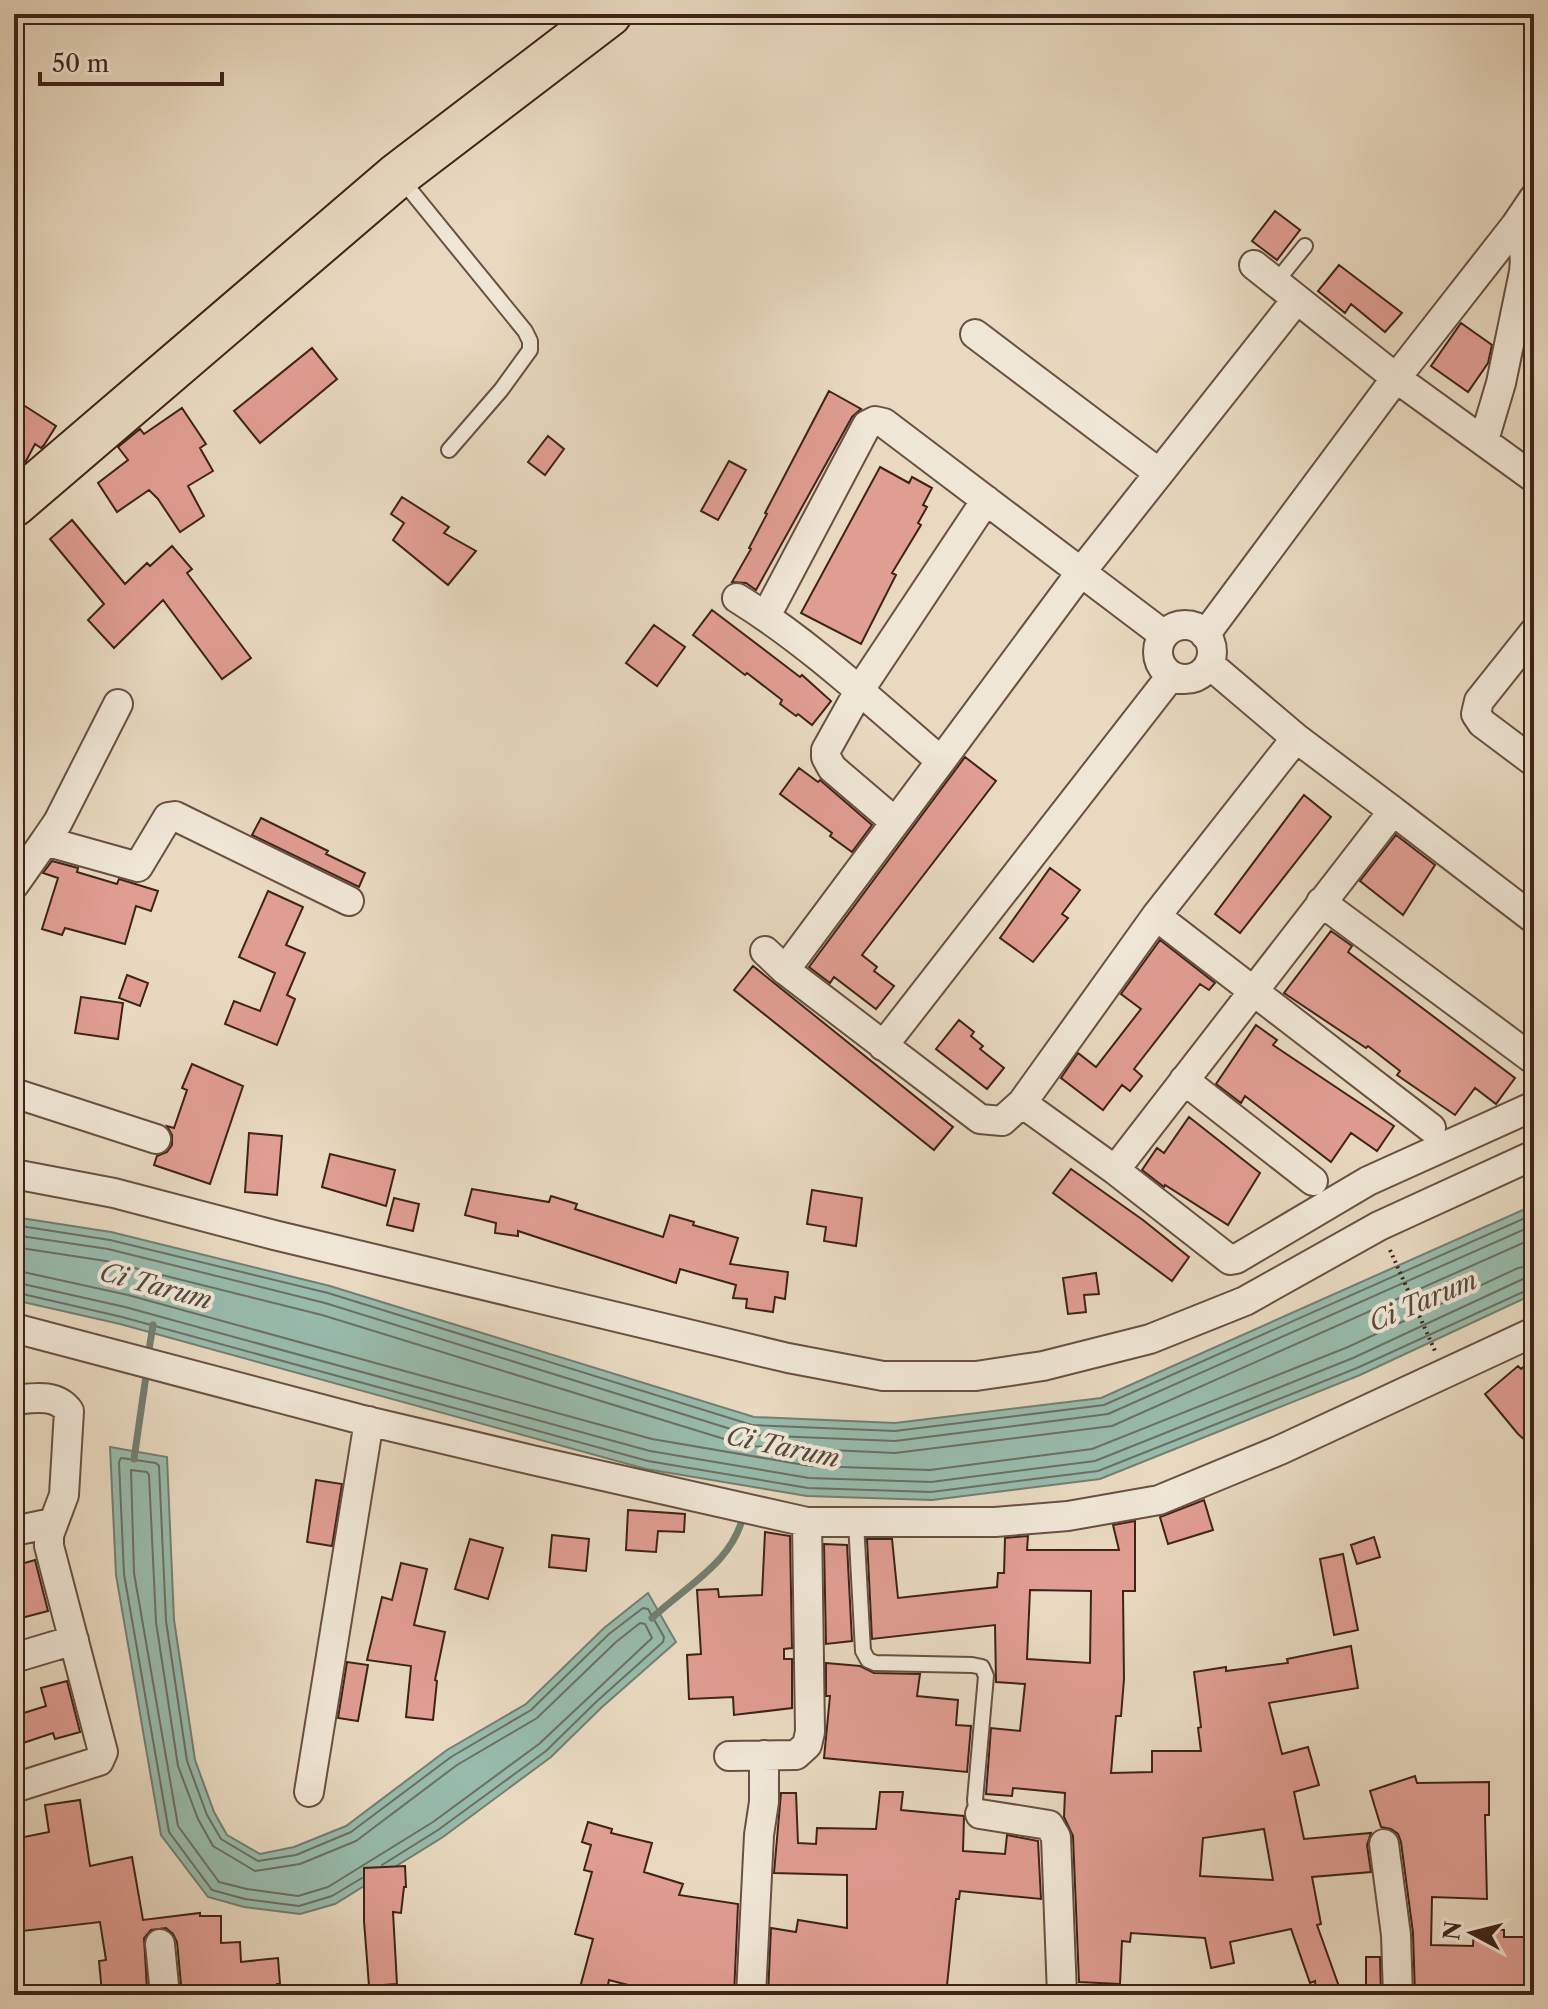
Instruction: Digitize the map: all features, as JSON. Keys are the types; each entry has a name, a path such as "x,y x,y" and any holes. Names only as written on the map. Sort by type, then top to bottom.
{"main road":[{"path":"14,504 398,175 609,14"}],"street":[{"path":"1205,635 1534,198"},
{"path":"1484,440 1501,383 1524,272 1526,255 1515,226"},
{"path":"1296,738 1156,916 1022,1103 1002,1121 980,1119 775,960 894,821 1159,473 1276,282 1396,378 1534,478"},
{"path":"975,334 1159,473"},
{"path":"766,616 867,425 875,421 884,423 1164,635"},
{"path":"894,821 832,768 826,750 859,691 986,500"},
{"path":"737,598 766,616 941,761"},
{"path":"1180,625 1198,629 1205,635 1212,652 1209,664 1198,676 1189,679 1171,676 1159,662 1158,652 1164,635 1180,625"},
{"path":"1534,632 1479,701 1476,714 1482,723 1534,762"},
{"path":"1209,664 1296,738 1534,919"},
{"path":"883,1046 1171,676"},
{"path":"14,885 58,822 118,704"},
{"path":"1115,1170 1393,811"},
{"path":"45,841 138,867 168,817 175,816 349,901"},
{"path":"1321,902 1534,1060"},
{"path":"1156,916 1431,1128"},
{"path":"1184,1080 1313,1181"},
{"path":"14,1093 156,1139"},
{"path":"1022,1103 1115,1170 1224,1256 1236,1259 1368,1181 1534,1106"},
{"path":"14,1174 114,1193 274,1235 788,1358 883,1376 976,1376 1043,1366 1150,1339 1245,1301 1379,1226 1534,1155"},
{"path":"14,1328 369,1421 807,1522 995,1522 1068,1516 1159,1500 1280,1450 1534,1332"},
{"path":"14,1400 56,1399 69,1411 64,1495 52,1523 49,1546 103,1752 99,1761 14,1788"},
{"path":"309,1792 369,1421"},
{"path":"729,1756 796,1755 807,1745 810,1732 807,1522"},
{"path":"14,1531 52,1523"},
{"path":"14,1658 74,1640"},
{"path":"751,1995 759,1835 764,1802 764,1755"},
{"path":"980,1814 1049,1825 1054,1831 1062,1995"},
{"path":"1384,1844 1396,1935 1398,1995"},
{"path":"160,1944 165,1995"}],"lane":[{"path":"398,175 530,341 530,350 501,390 449,450"},
{"path":"1276,282 1305,246"},
{"path":"856,1522 863,1651 868,1660 875,1663 982,1667 986,1676 975,1800 980,1814"}],"path":[{"path":"1390,1249 1438,1359"}],"water":[{"name":"Ci Tarum","path":"1534,1205 1534,1294 1360,1375 1100,1479 932,1500 807,1496 646,1469 120,1324 14,1300 14,1217 111,1232 330,1286 754,1417 895,1423 1101,1398"},
{"path":"110,1447 167,1457 174,1620 195,1760 214,1812 227,1835 260,1854 294,1847 346,1826 447,1750 526,1704 604,1628 648,1593 676,1642 551,1757 443,1837 335,1904 300,1914 244,1907 208,1897 161,1835 116,1575"}],"building":[{"path":"1275,211 1300,230 1277,260 1252,241"},
{"path":"1339,265 1402,313 1385,332 1351,304 1345,313 1318,291"},
{"path":"1461,323 1492,345 1488,363 1468,392 1431,366"},
{"path":"312,348 337,379 260,443 234,411"},
{"path":"829,391 861,409 852,417 756,590 746,583 732,582 751,549 765,513"},
{"path":"14,399 56,426 44,445 41,448 35,444 26,461 14,471"},
{"path":"182,408 206,444 200,448 213,471 188,486 204,516 180,532 149,490 117,512 98,483 128,460 118,447 140,429 144,434"},
{"path":"548,436 564,449 545,475 528,462"},
{"path":"729,461 746,470 718,520 701,511"},
{"path":"880,467 909,483 912,477 932,488 923,505 927,507 918,523 921,525 892,573 896,575 861,644 801,613"},
{"path":"402,497 449,527 444,533 476,551 448,585 393,540 404,523 391,514"},
{"path":"72,520 125,584 147,563 150,566 172,546 192,569 187,573 251,658 222,679 163,600 114,648 88,620 104,604 50,539"},
{"path":"712,610 800,677 802,675 831,701 812,725 780,704 782,700 693,635"},
{"path":"654,625 685,647 657,686 626,663"},
{"path":"965,757 996,781 862,955 877,967 874,971 894,986 876,1009 834,977 830,983 809,967"},
{"path":"799,768 818,782 820,780 872,825 852,852 780,794"},
{"path":"1304,795 1331,817 1240,933 1215,914"},
{"path":"261,818 365,873 359,887 252,835"},
{"path":"1396,835 1435,865 1403,915 1360,881"},
{"path":"52,861 117,884 119,879 158,891 151,911 136,906 125,944 65,928 62,935 42,929 58,878 43,873"},
{"path":"1050,868 1080,890 1062,914 1068,918 1033,962 1000,938"},
{"path":"268,891 303,907 286,945 305,953 287,995 295,999 277,1045 225,1024 234,1001 260,1011 275,973 239,957"},
{"path":"1331,931 1352,946 1348,952 1515,1078 1496,1104 1475,1088 1455,1115 1397,1075 1400,1071 1368,1046 1366,1048 1284,993"},
{"path":"1160,940 1215,983 1209,990 1200,984 1134,1069 1142,1076 1130,1091 1122,1085 1103,1110 1061,1078 1078,1053 1096,1067 1141,1009 1121,994"},
{"path":"753,966 953,1127 934,1150 734,990"},
{"path":"127,975 148,983 140,1006 119,998"},
{"path":"81,997 123,1003 118,1039 75,1033"},
{"path":"959,1020 974,1032 971,1036 983,1046 980,1049 1004,1068 987,1089 936,1049"},
{"path":"1256,1025 1277,1040 1273,1045 1394,1126 1377,1151 1351,1133 1331,1162 1245,1096 1241,1103 1216,1084"},
{"path":"192,1064 243,1086 210,1184 154,1165 157,1156 167,1152 172,1145 172,1135 167,1126 174,1128 187,1090 182,1088"},
{"path":"1189,1117 1260,1173 1228,1225 1164,1187 1142,1170 1157,1148 1164,1153"},
{"path":"249,1133 282,1136 277,1195 245,1192"},
{"path":"330,1154 395,1170 386,1206 322,1187"},
{"path":"1071,1169 1189,1257 1172,1281 1053,1193"},
{"path":"472,1189 549,1202 551,1196 577,1204 575,1209 663,1237 670,1215 694,1222 693,1225 738,1238 730,1264 788,1272 785,1299 775,1297 773,1312 746,1308 747,1299 733,1298 736,1285 680,1269 676,1283 518,1231 518,1236 495,1233 496,1223 465,1215"},
{"path":"812,1190 862,1198 856,1246 824,1241 826,1227 807,1224"},
{"path":"394,1198 419,1204 413,1231 387,1225"},
{"path":"1096,1273 1099,1294 1084,1295 1086,1312 1068,1314 1063,1278"},
{"path":"1534,1358 1534,1448 1518,1434 1485,1394 1518,1366 1521,1369"},
{"path":"316,1480 342,1484 332,1546 307,1542"},
{"path":"1204,1500 1213,1530 1168,1544 1160,1517"},
{"path":"628,1510 685,1514 684,1532 658,1531 656,1552 626,1550"},
{"path":"1135,1521 1135,1591 1123,1591 1124,1679 1121,1716 1116,1716 1111,1773 1152,1772 1152,1751 1201,1751 1194,1672 1288,1663 1287,1659 1351,1646 1358,1688 1269,1703 1282,1754 1308,1747 1319,1785 1294,1792 1304,1839 1371,1833 1367,1845 1371,1872 1312,1877 1321,1924 1317,1925 1342,1995 1316,1995 1315,1981 1310,1983 1291,1929 1230,1942 1234,1963 1211,1968 1205,1938 1131,1933 1130,1942 1122,1941 1120,1984 1079,1982 1073,1836 1064,1817 1065,1793 1013,1788 1012,1796 986,1794 991,1728 1020,1731 1025,1684 996,1682 995,1625 872,1639 867,1539 892,1539 898,1598 997,1587 998,1573 1004,1573 1005,1538 1028,1536 1027,1550 1119,1550 1113,1525","holes":["1030,1590 1091,1591 1090,1663 1027,1659","1264,1829 1273,1880 1200,1876 1203,1838"]},
{"path":"765,1532 790,1536 792,1648 784,1649 784,1659 792,1659 792,1708 734,1715 733,1697 689,1699 687,1655 701,1654 697,1590 718,1589 719,1597 762,1595"},
{"path":"552,1535 589,1539 586,1571 549,1567"},
{"path":"1374,1537 1380,1557 1357,1564 1351,1545"},
{"path":"470,1539 503,1548 488,1599 455,1589"},
{"path":"824,1544 847,1545 852,1641 826,1644"},
{"path":"1343,1554 1358,1630 1334,1635 1320,1559"},
{"path":"35,1560 48,1611 14,1620 14,1594 20,1593 14,1566"},
{"path":"401,1563 427,1569 414,1625 445,1632 435,1680 433,1720 406,1717 411,1666 367,1660 382,1597 392,1600"},
{"path":"347,1662 368,1665 358,1721 338,1718"},
{"path":"826,1663 860,1666 874,1673 920,1674 917,1696 958,1700 956,1725 971,1726 967,1772 824,1758 830,1696 826,1696"},
{"path":"67,1681 80,1732 55,1739 53,1733 14,1746 14,1716 46,1706 41,1688"},
{"path":"1415,1776 1417,1783 1489,1782 1489,1815 1485,1815 1487,1899 1432,1897 1431,1945 1473,1946 1474,1929 1504,1930 1504,1937 1534,1937 1534,1995 1429,1989 1429,1995 1415,1995 1413,1933 1401,1842 1398,1834 1381,1827 1370,1791"},
{"path":"880,1792 903,1792 901,1810 964,1816 963,1851 1005,1854 1007,1835 1038,1841 1041,1899 960,1891 959,1899 956,1899 946,1995 768,1995 771,1928 796,1932 798,1920 847,1928 847,1875 774,1873 781,1793 796,1793 798,1843 816,1844 817,1828 876,1829"},
{"path":"80,1800 90,1866 132,1857 143,1920 200,1913 200,1916 221,1916 221,1943 240,1942 241,1962 278,1958 278,1995 182,1995 177,1942 166,1928 151,1930 144,1938 147,1988 102,1993 99,1961 106,1960 100,1922 14,1932 14,1839 49,1832 45,1805"},
{"path":"588,1822 612,1829 611,1833 652,1843 644,1872 683,1884 679,1895 738,1904 734,1995 646,1995 647,1990 609,1980 606,1995 578,1995 593,1939 575,1934 592,1872 584,1870 591,1845 582,1842"},
{"path":"405,1866 406,1887 401,1913 393,1912 397,1984 369,1986 364,1868"},
{"path":"1366,1957 1380,1957 1381,1995 1366,1995"}],"waterway":[{"path":"148,1356 153,1325"},
{"path":"134,1459 147,1369"},
{"path":"652,1618 719,1559 730,1546 744,1513"}]}
